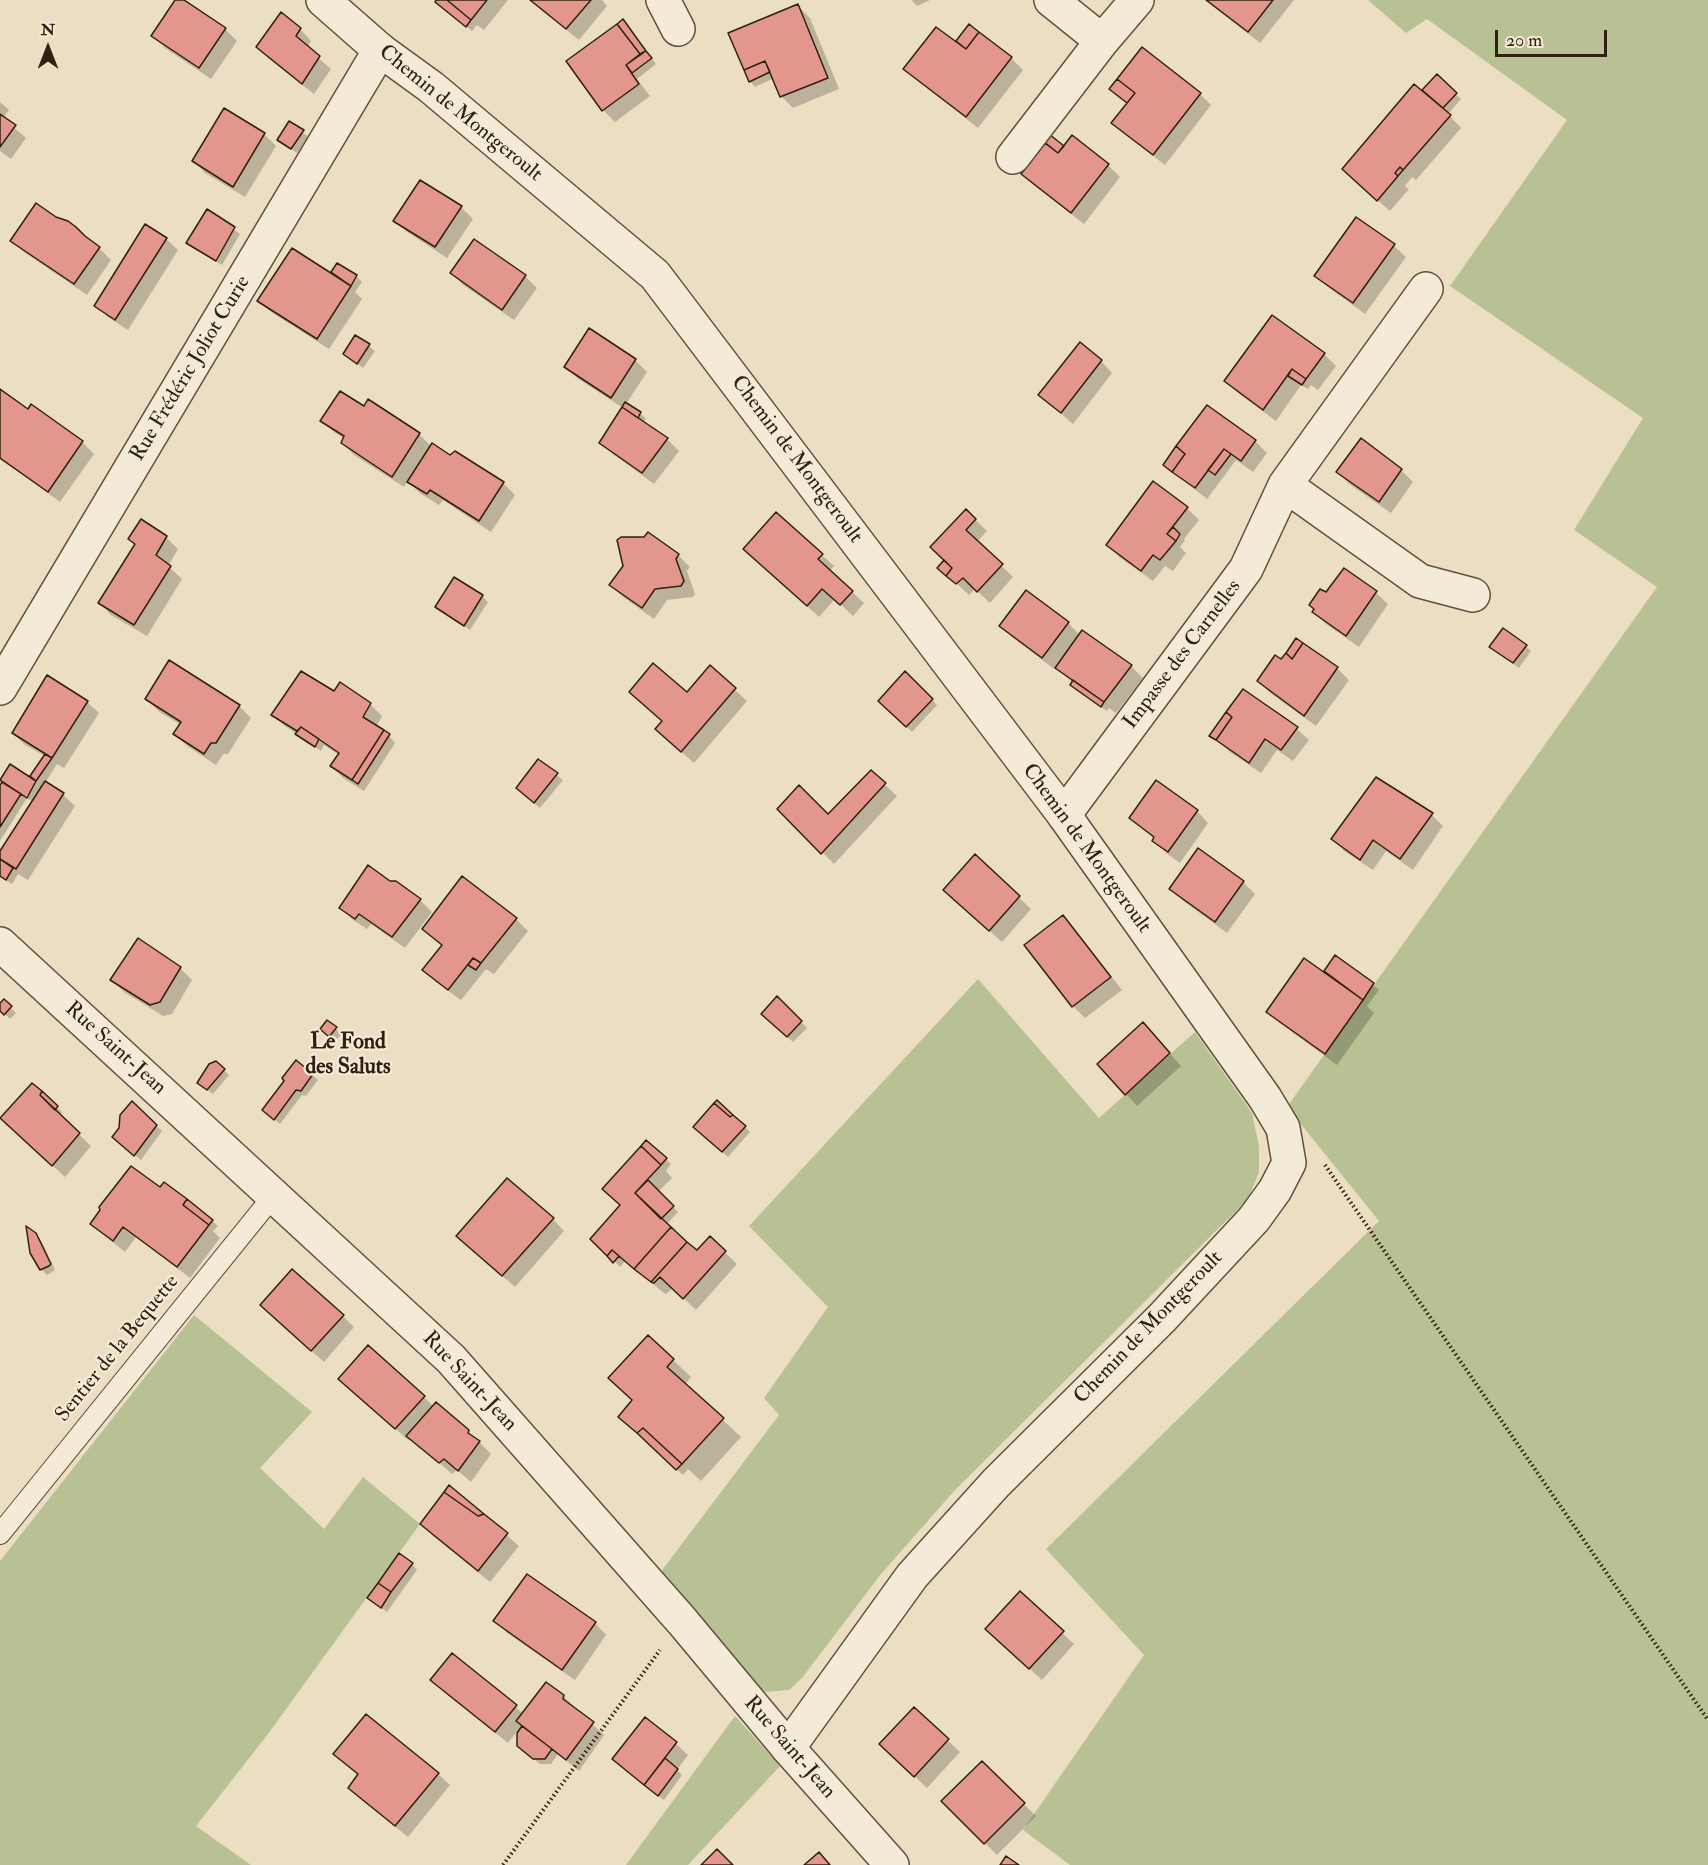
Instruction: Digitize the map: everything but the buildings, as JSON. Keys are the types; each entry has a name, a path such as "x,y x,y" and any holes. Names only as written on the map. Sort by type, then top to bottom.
{"street":[{"path":"663,0 678,29"},
{"path":"1051,0 1102,40"},
{"path":"1013,157 1102,40 1137,0"},
{"name":"Chemin de Montgeroult","path":"335,4 380,50 431,87 656,274 1064,815 1265,1098 1283,1128 1289,1163 1275,1190 1254,1219 1162,1318 996,1483 912,1576 788,1748"},
{"name":"Rue Frédéric Joliot Curie","path":"0,688 380,50"},
{"name":"Impasse des Carnelles","path":"1064,815 1246,569 1285,485 1426,289"},
{"path":"1285,485 1420,581 1473,595"},
{"name":"Rue Saint-Jean","path":"0,944 451,1359 682,1621 788,1748 892,1865"}],"lane":[{"name":"Sentier de la Bequette","path":"0,1534 274,1195"}],"path":[{"path":"1289,1163 1326,1165 1708,1720"},
{"path":"503,1865 682,1621"}],"green space":[{"path":"1368,0 1708,0 1708,1865 1070,1865 1023,1830 1144,1655 1046,1549 1379,1221 1287,1107 1657,587 1574,530 1643,418 1450,286 1567,120 1427,19 1406,33"},
{"path":"978,979 1099,1118 1195,1032 1252,1113 1259,1146 1259,1172 1248,1199 955,1490 881,1574 802,1678 789,1690 766,1692 749,1683 660,1573 779,1415 764,1398 828,1307 749,1226"},
{"path":"194,1315 312,1412 260,1468 324,1529 363,1477 420,1524 268,1734 196,1826 251,1865 0,1865 0,1561"},
{"path":"735,1716 780,1766 688,1865 626,1865"}],"district":[{"name":"Le Fond des Saluts","path":"348,1056"}]}
